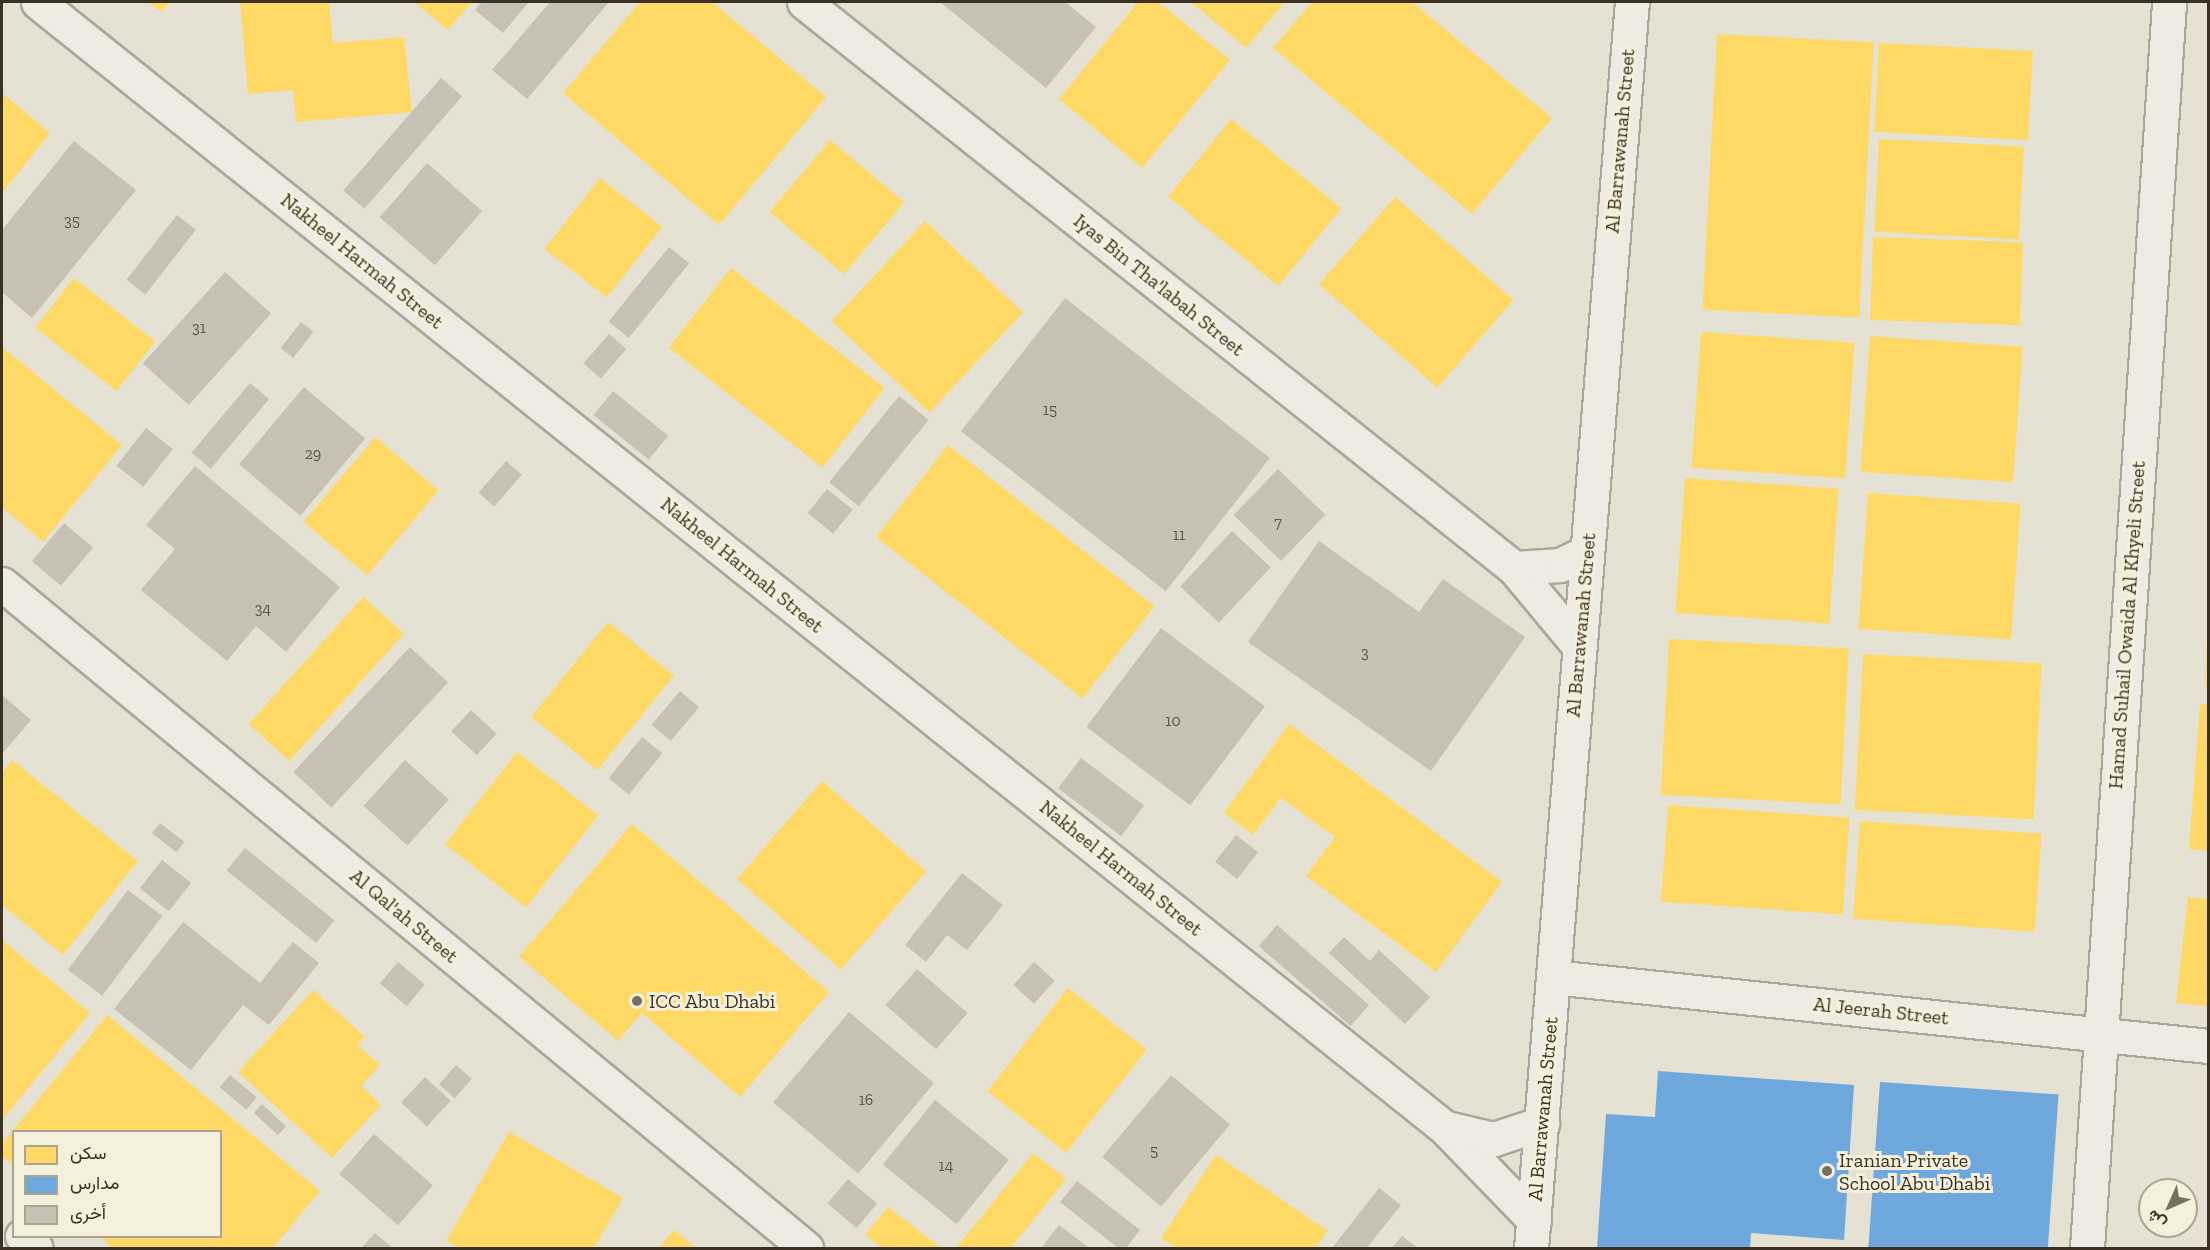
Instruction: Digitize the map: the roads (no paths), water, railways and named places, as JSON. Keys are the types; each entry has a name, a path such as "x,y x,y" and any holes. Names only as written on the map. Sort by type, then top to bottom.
{"street":[{"name":"Nakheel Harmah Street","path":"38,2 1445,1128 1532,1234"},
{"name":"Iyas Bin Tha'labah Street","path":"804,2 1514,568 1579,646"},
{"name":"Al Barrawanah Street","path":"1532,1234 1632,2"},
{"name":"Hamad Suhail Owaida Al Khyeli Street","path":"2086,1248 2169,2"},
{"path":"1514,568 1560,565 1587,552"},
{"name":"Al Qal'ah Street","path":"2,584 806,1248"},
{"name":"Al Jeerah Street","path":"1553,977 2208,1046"},
{"name":"Nakheel Harmah Street","path":"1445,1128 1494,1139 1542,1123"},
{"path":"24,1238 36,1248"}],"place":[{"name":"ICC Abu Dhabi","path":"637,1001"},
{"name":"Iranian Private School Abu Dhabi","path":"1827,1171"}]}
